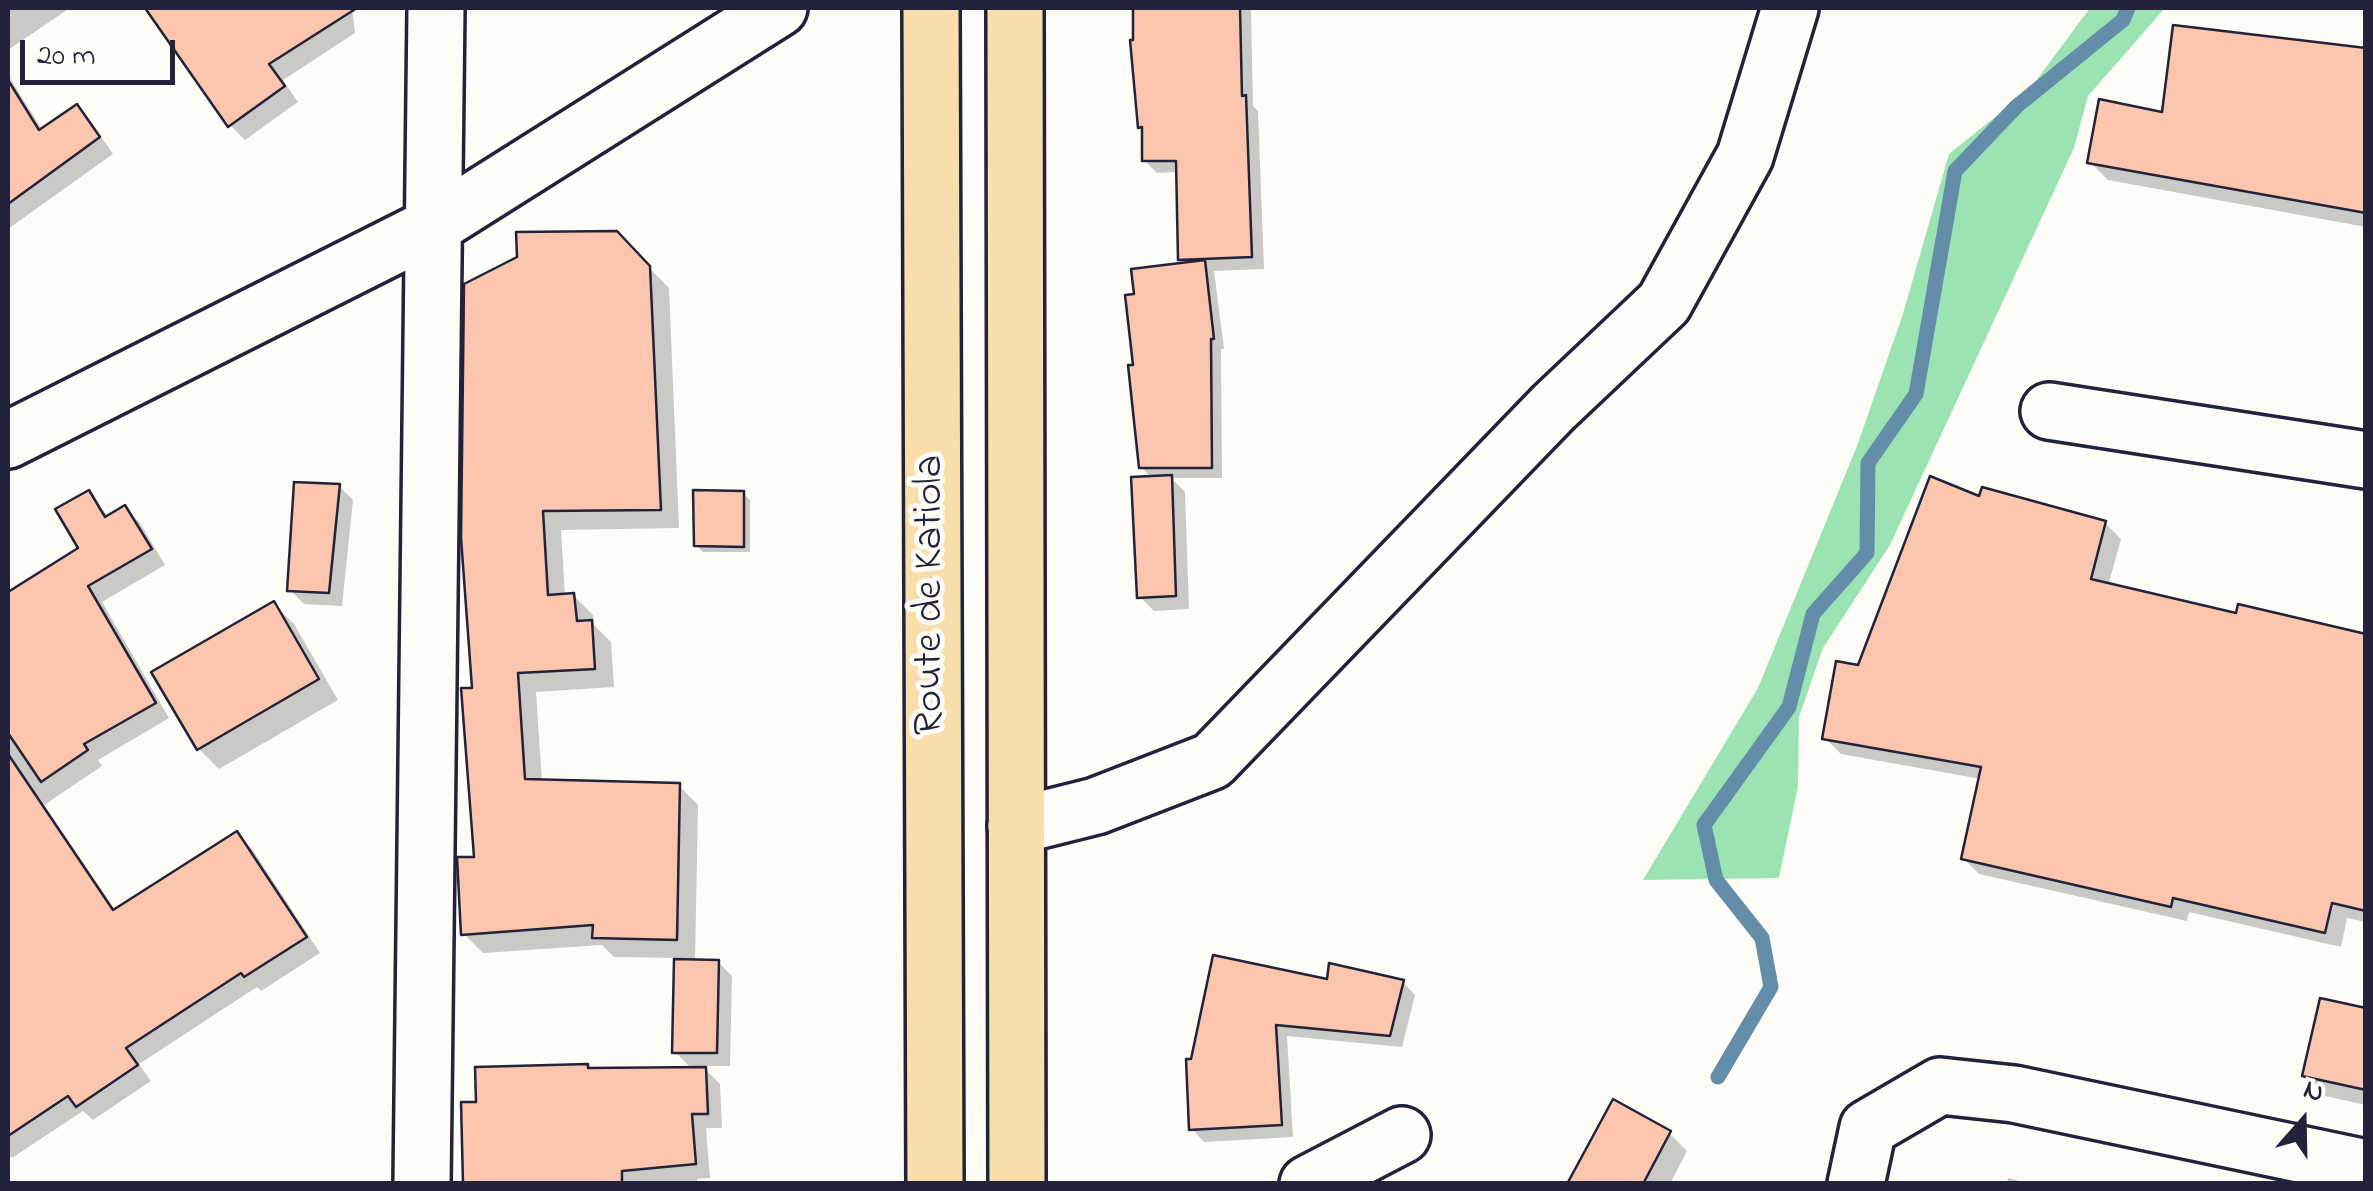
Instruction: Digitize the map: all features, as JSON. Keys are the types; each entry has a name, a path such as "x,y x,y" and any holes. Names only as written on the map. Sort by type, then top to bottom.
{"highway":[{"name":"Route de Katiola","path":"931,8 934,1184"},
{"name":"Route de Katiola","path":"1016,8 1017,1184"}],"street":[{"path":"422,1184 436,8"},
{"path":"8,440 436,225 778,8"},
{"path":"1016,826 1096,806 1212,761 1553,408 1664,303 1745,156 1790,8"},
{"path":"2050,411 2366,460"},
{"path":"1856,1184 1868,1128 1940,1086 2014,1094 2366,1168"},
{"path":"1308,1184 1402,1135"}],"green space":[{"path":"2090,8 2165,8 2088,96 2074,148 1890,545 1823,648 1799,717 1798,786 1779,878 1643,880 1758,688 1857,446 1902,317 1949,154 2030,89"}],"building":[{"path":"145,8 357,8 269,64 285,86 228,127"},
{"path":"1133,8 1240,8 1252,257 1178,260 1176,161 1142,161 1142,127 1138,128 1130,40"},
{"path":"2173,25 2366,48 2366,213 2087,163 2099,99 2162,112"},
{"path":"8,80 39,130 77,104 100,137 8,204"},
{"path":"617,231 650,266 661,510 543,511 548,595 574,593 577,621 592,620 595,669 518,673 525,779 680,783 677,940 592,938 593,925 461,935 457,857 474,857 461,688 472,688 461,538 464,284 517,257 516,232"},
{"path":"1205,260 1214,339 1212,468 1139,468 1125,295 1134,294 1131,269"},
{"path":"1172,475 1176,596 1137,598 1131,477"},
{"path":"1930,476 1979,496 1982,487 2106,521 2091,579 2236,613 2238,604 2366,634 2366,911 2332,903 2325,933 2173,898 2171,907 1961,859 1981,767 1822,739 1836,661 1858,665"},
{"path":"294,482 340,484 329,593 287,591"},
{"path":"89,490 105,517 125,505 152,549 88,586 156,703 84,744 88,750 41,782 8,733 8,592 78,548 55,509"},
{"path":"693,490 744,491 744,547 694,546"},
{"path":"274,601 319,679 197,750 151,672"},
{"path":"8,754 113,910 237,831 307,937 244,977 241,973 126,1048 138,1065 76,1107 68,1096 8,1136"},
{"path":"1213,955 1327,979 1329,963 1404,980 1390,1036 1276,1025 1282,1125 1189,1130 1186,1059 1191,1059"},
{"path":"674,959 719,960 717,1053 672,1053"},
{"path":"2320,998 2366,1008 2366,1090 2302,1076"},
{"path":"588,1064 588,1068 706,1067 708,1114 692,1114 696,1164 622,1171 622,1184 463,1184 461,1102 476,1102 475,1067"},
{"path":"1613,1099 1671,1131 1643,1184 1567,1184"}],"waterway":[{"path":"1718,1077 1771,987 1762,938 1716,880 1704,825 1789,707 1813,614 1867,553 1868,463 1916,394 1955,171 2017,106 2123,20 2128,8"}]}
